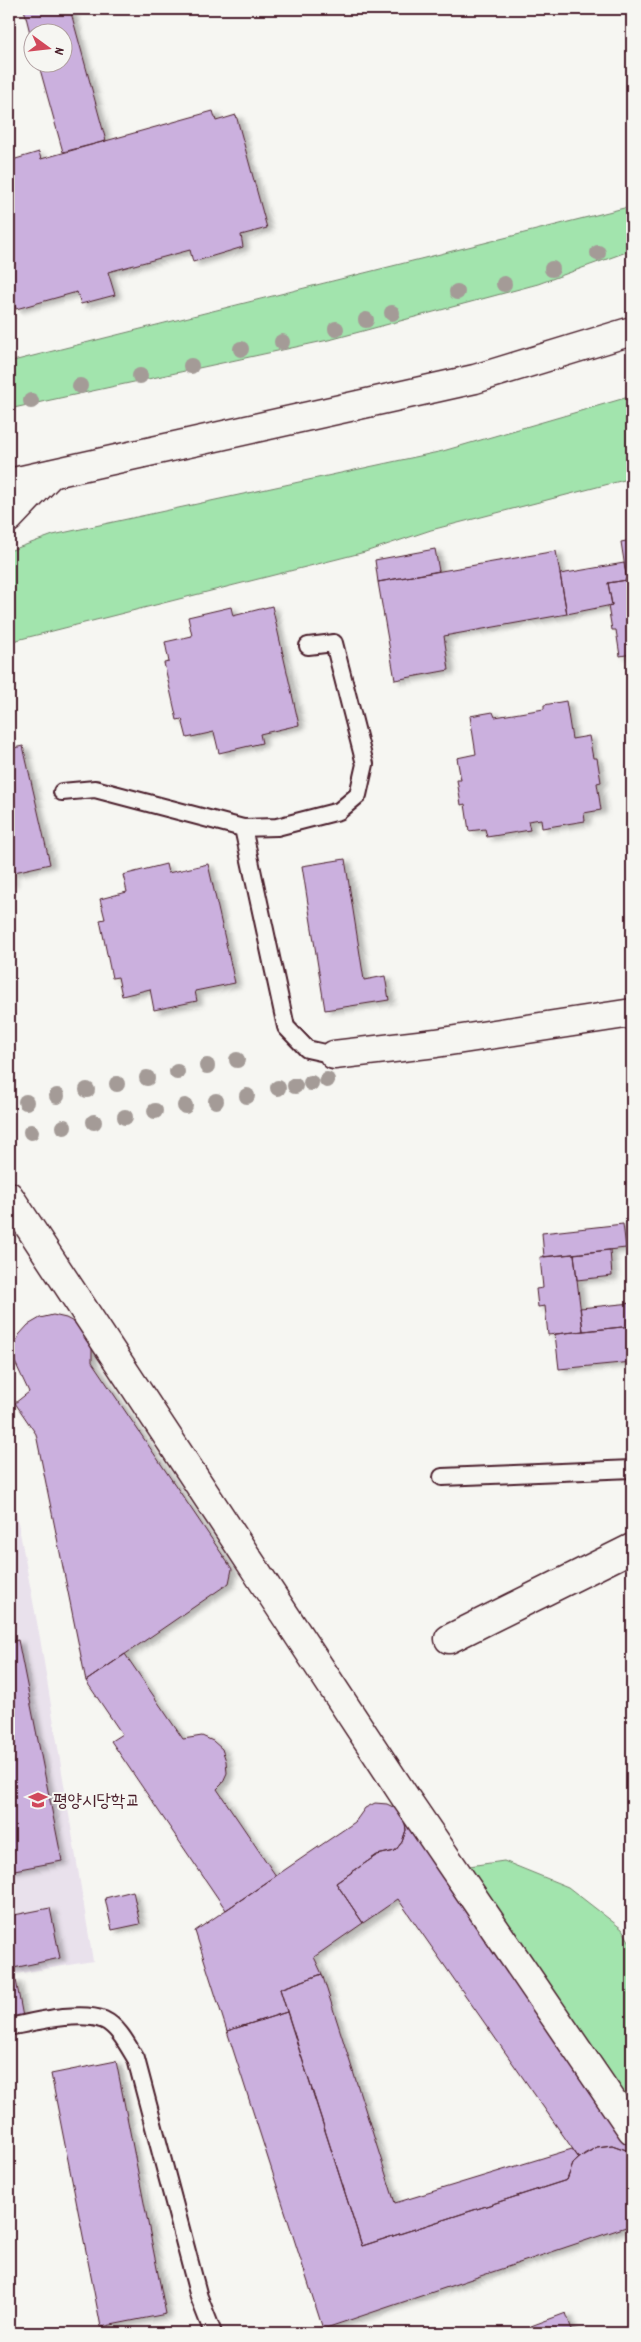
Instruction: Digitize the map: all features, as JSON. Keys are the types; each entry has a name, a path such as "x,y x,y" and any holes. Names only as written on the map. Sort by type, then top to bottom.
{"street":[{"path":"9,483 475,379 632,331"},
{"path":"9,518 51,474"},
{"path":"334,1055 436,1043 632,1013"},
{"path":"9,1196 408,1800 632,2130"},
{"path":"449,1639 632,1548"}],"lane":[{"path":"62,792 95,789 243,828 277,827 338,811 358,795 365,764 334,643 308,646"},
{"path":"243,828 286,1026 307,1049 334,1055"},
{"path":"442,1477 632,1469"},
{"path":"9,2027 55,2018 90,2017 105,2020 118,2031 126,2042 136,2059 199,2297 213,2333"}],"shaded area":[{"name":"평양시당학교","path":"9,1475 40,1638 93,1961 9,1975"}],"green space":[{"path":"632,206 632,250 538,284 333,339 9,409 9,362"},
{"path":"632,396 632,478 431,530 365,552 9,642 9,551 53,535 443,451"},
{"path":"504,1861 568,1887 622,1929 632,1946 632,2111 462,1867"}],"building":[{"path":"24,9 70,9 106,141 63,152 41,72 72,72 72,22 27,22"},
{"path":"213,111 216,121 236,115 267,228 241,235 243,247 193,262 190,250 108,272 115,295 81,304 77,292 16,309 11,293 9,294 9,161 39,152 41,159"},
{"path":"632,540 632,654 620,656 616,630 612,630 608,606 612,605 608,583 627,580 621,542"},
{"path":"435,549 439,571 378,582 375,560"},
{"path":"556,551 567,614 444,636 449,670 395,680 378,582"},
{"path":"624,563 627,580 608,583 612,605 567,614 560,574"},
{"path":"272,606 299,725 260,734 262,743 219,753 214,732 187,738 182,719 177,720 164,663 169,662 165,642 192,636 188,617 231,607 233,616"},
{"path":"566,701 572,739 589,736 593,758 597,758 601,782 597,783 601,810 584,813 585,821 542,828 541,819 528,821 530,830 487,837 485,829 469,831 465,804 461,805 457,780 461,780 457,758 476,754 470,716 493,712 495,717 544,709 544,705"},
{"path":"23,746 50,864 10,873 12,882 9,883 9,749"},
{"path":"345,859 364,980 385,976 389,1000 325,1010 302,866"},
{"path":"166,864 168,873 208,864 235,983 195,991 197,1001 154,1010 150,989 122,996 118,977 112,978 100,920 105,919 100,899 127,892 123,875"},
{"path":"623,1224 626,1248 544,1257 542,1233"},
{"path":"610,1250 612,1276 577,1280 574,1254"},
{"path":"574,1254 583,1331 548,1335 545,1306 538,1307 536,1289 543,1288 540,1257"},
{"path":"632,1303 632,1326 583,1331 580,1308"},
{"path":"53,1315 66,1318 79,1325 87,1335 92,1348 92,1362 232,1569 229,1583 86,1681 36,1434 15,1403 29,1392 15,1362 14,1348 19,1335 28,1325 40,1318"},
{"path":"632,1326 632,1362 559,1369 555,1334"},
{"path":"18,1640 62,1861 9,1871 9,1642"},
{"path":"125,1654 183,1739 202,1736 213,1741 222,1749 227,1773 222,1784 217,1789 276,1876 226,1910 111,1741 122,1734 86,1681"},
{"path":"375,1803 387,1804 397,1809 404,1819 406,1830 402,1842 395,1851 377,1855 336,1883 363,1923 314,1957 322,1974 280,1989 287,2012 227,2031 195,1931 355,1822 365,1808"},
{"path":"404,1819 632,2147 632,2152 612,2145 597,2147 579,2158 398,1899 363,1923 336,1883 377,1855 395,1851 402,1842 406,1830"},
{"path":"133,1891 140,1924 112,1930 105,1898"},
{"path":"50,1908 60,1958 9,1969 9,1916"},
{"path":"322,1974 395,2203 572,2149 579,2158 573,2164 567,2180 362,2246 280,1989"},
{"path":"16,1980 23,2017 9,2020 9,1981"},
{"path":"287,2012 362,2246 567,2180 573,2164 584,2154 597,2147 612,2145 632,2152 632,2225 323,2329 227,2031"},
{"path":"116,2061 166,2314 101,2327 51,2074"},
{"path":"566,2313 573,2333 533,2333 531,2326"}],"place":[{"name":"평양시당학교","path":"38,1800"}]}
